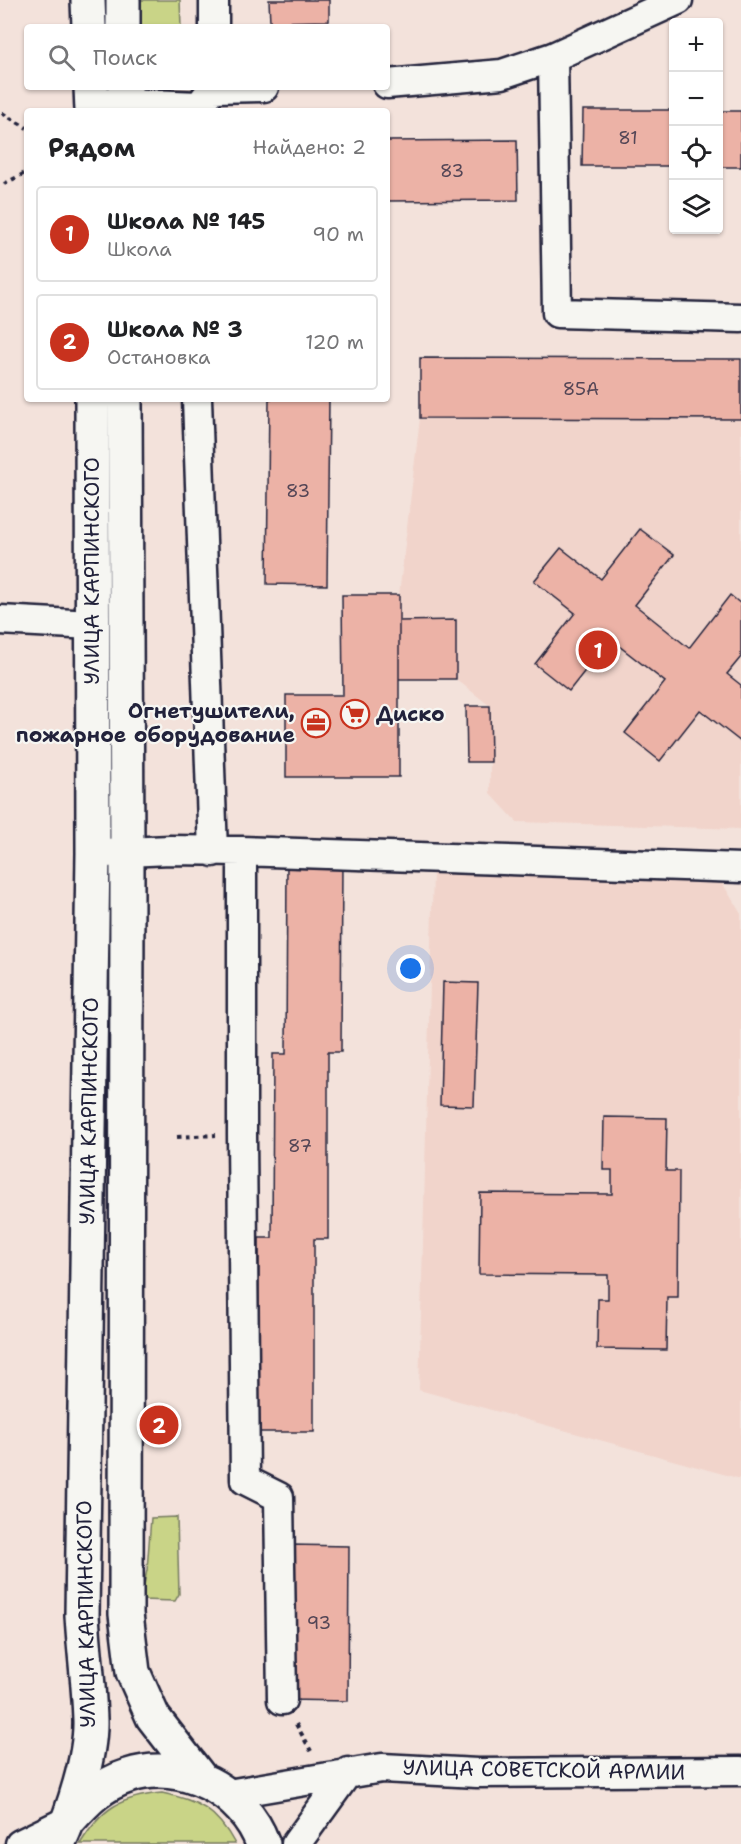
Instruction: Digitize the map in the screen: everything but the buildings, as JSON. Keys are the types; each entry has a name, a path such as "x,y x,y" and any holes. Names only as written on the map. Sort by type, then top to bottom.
{"main road":[{"path":"88,0 89,24"},
{"path":"123,0 123,24"},
{"name":"УЛИЦА КАРПИНСКОГО","path":"63,1832 85,1758 90,1722 82,1615 93,854 92,402"},
{"name":"УЛИЦА КАРПИНСКОГО","path":"125,402 126,1614 133,1672 153,1717 214,1786 248,1815 263,1844"},
{"path":"63,1832 94,1793 128,1776 165,1771 214,1786"}],"street":[{"path":"214,0 214,24"},
{"path":"390,84 502,74 553,57 678,0"},
{"path":"553,57 557,312 741,318"},
{"path":"92,100 206,98 248,90"},
{"path":"198,402 213,852"},
{"path":"0,620 93,625"},
{"path":"93,854 170,850 242,851 741,868"},
{"path":"242,851 245,1480 279,1497 282,1700"},
{"name":"УЛИЦА СОВЕТСКОЙ АРМИИ","path":"214,1786 382,1768 477,1773 741,1771"},
{"path":"296,1844 348,1772"},
{"path":"20,1844 63,1832"}],"path":[{"path":"2,113 24,126"},
{"path":"4,184 24,174"},
{"path":"177,1137 242,1135"}],"shaded area":[{"path":"420,418 741,419 741,829 517,822 490,793 490,706 456,679 456,621 400,621 399,595"},
{"path":"433,872 720,879 741,914 741,1479 419,1390"}],"green space":[{"path":"141,0 180,0 181,24 137,24"},
{"path":"177,1517 179,1594 175,1601 141,1600 147,1570 151,1518"},
{"path":"162,1793 186,1799 205,1808 221,1823 235,1844 80,1844 96,1821 113,1806 123,1801"}],"place":[{"name":"Школа № 145","path":"598,650"},
{"name":"Диско","path":"355,714"},
{"name":"Огнетушители, пожарное оборудование","path":"316,723"},
{"name":"Школа № 3","path":"159,1425"}]}
